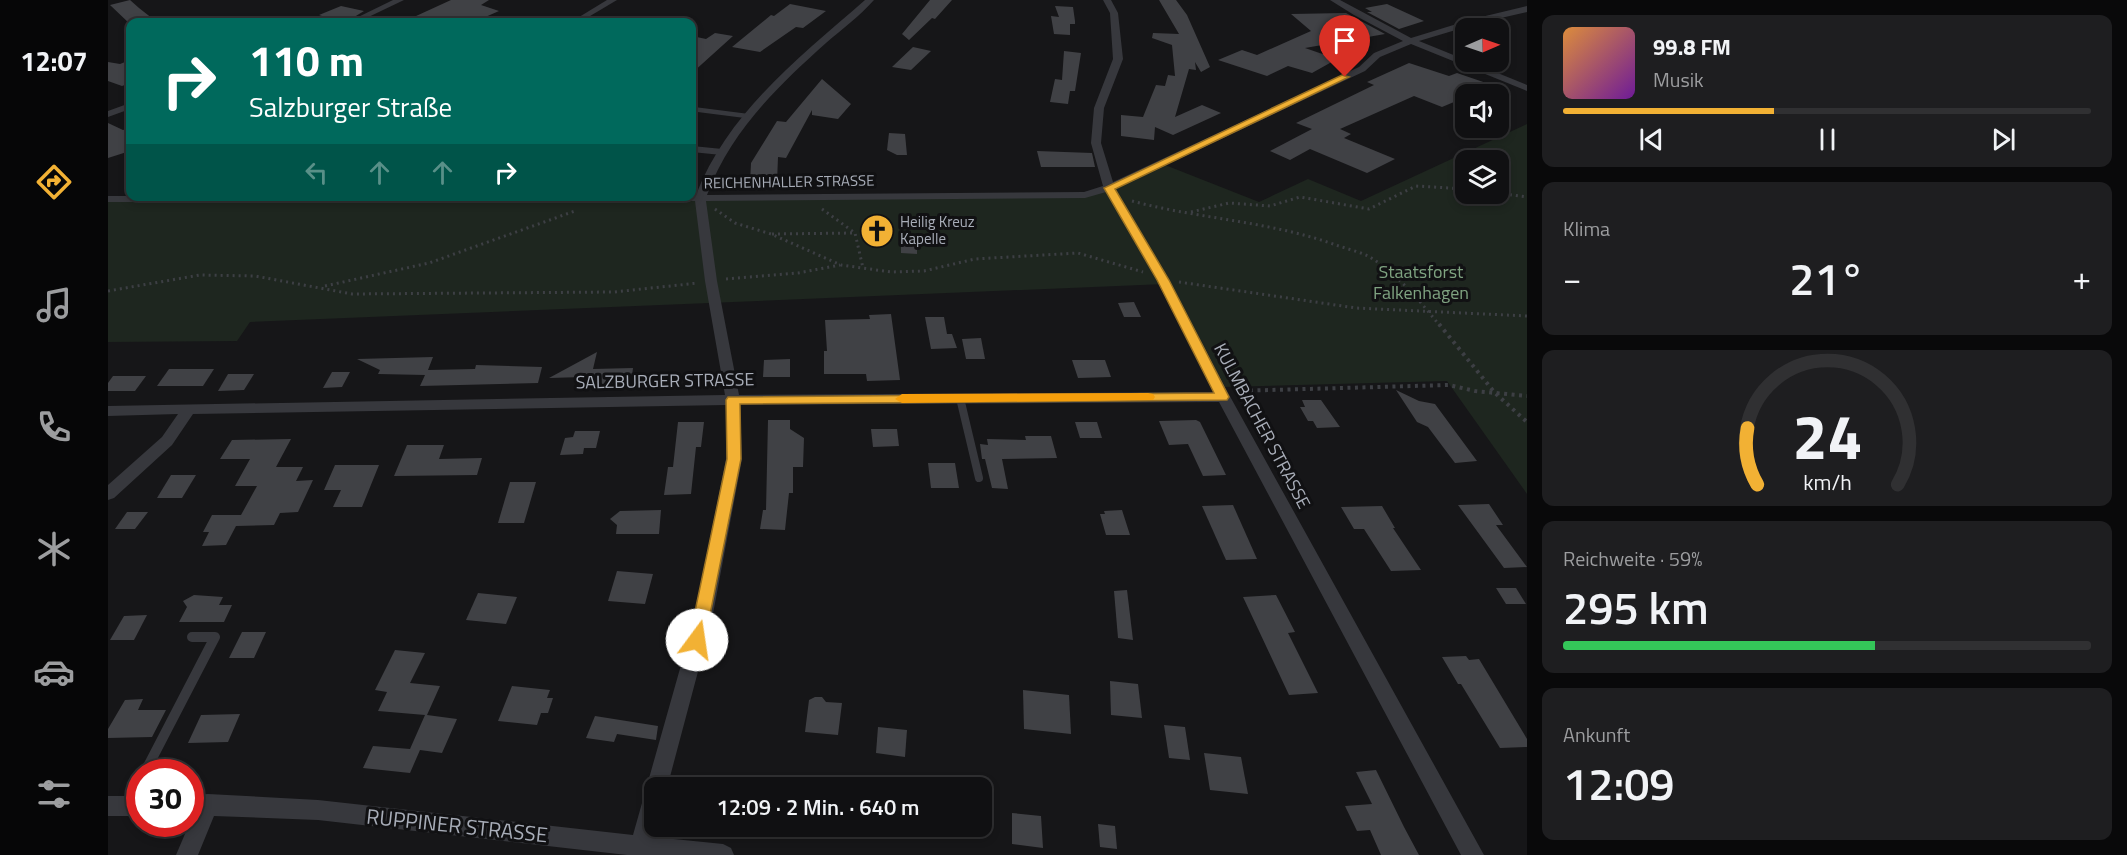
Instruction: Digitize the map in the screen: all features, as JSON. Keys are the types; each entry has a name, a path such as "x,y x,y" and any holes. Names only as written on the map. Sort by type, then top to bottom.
{"street":[{"path":"361,18 400,0"},
{"path":"582,18 613,0"},
{"path":"659,777 703,619 734,459 733,400 711,281 704,187 722,152 747,116 870,0"},
{"name":"KULMBACHER STRASSE","path":"1107,0 1114,13 1118,59 1099,108 1096,143 1112,192 1163,280 1221,394 1473,855"},
{"path":"1334,0 1358,15 1411,41 1465,65 1527,88"},
{"name":"REICHENHALLER STRASSE","path":"696,198 1085,195 1112,192 1362,69 1377,55 1411,41 1476,21 1527,9"},
{"path":"108,114 126,107"},
{"name":"REICHENHALLER STRASSE","path":"108,199 126,199"},
{"name":"SALZBURGER STRASSE","path":"108,411 1221,394"},
{"path":"108,494 167,441 189,409"},
{"name":"RUPPINER STRASSE","path":"204,805 318,810 639,850 723,855"},
{"path":"639,850 644,831"},
{"path":"187,855 191,837"}],"lane":[{"path":"696,110 747,116"},
{"path":"696,149 722,152"},
{"path":"960,399 979,478"},
{"path":"152,759 215,637 192,637"}],"path":[{"path":"1187,213 1229,203 1270,206 1300,197 1369,209 1416,186 1455,188"},
{"path":"1112,192 1166,210 1260,224 1313,237 1367,256 1392,274 1428,311 1495,393 1527,422"},
{"path":"1509,194 1527,196"},
{"path":"804,197 855,233 863,268"},
{"path":"705,198 714,208 735,223 771,234 841,265 891,272 924,271 975,259 1078,253 1163,280 1356,308 1527,316"},
{"path":"322,287 429,263 565,216 594,201"},
{"path":"771,234 855,233"},
{"path":"108,291 200,275 255,276 352,294 419,291 614,292 674,288 757,274 815,272 841,265"},
{"path":"1221,394 1449,385 1527,396"}],"green space":[{"name":"Staatsforst Falkenhagen","path":"1527,124 1527,494 1447,381 1223,387 1165,284 250,322 237,341 108,342 108,199 126,199 126,201 696,201 696,197 1084,195 1114,190 1160,163 1259,202 1308,179 1361,201 1455,157 1455,204 1509,204 1509,150 1471,150 1497,138 1509,138 1509,132"}],"building":[{"path":"130,0 152,18 126,18 126,20 110,5"},
{"path":"451,0 489,0 481,5 499,11 483,18 412,18"},
{"path":"930,0 952,0 935,19 932,18 909,40 902,34"},
{"path":"1159,0 1176,0 1187,15 1210,67 1201,72 1195,62 1196,70 1189,69 1175,117 1202,105 1221,113 1173,135 1155,127 1154,140 1121,136 1121,115 1143,117 1156,85 1165,86 1168,75 1175,76 1172,45 1152,38 1153,33 1179,34"},
{"path":"790,4 826,11 803,28 796,27 760,52 732,47 771,15 774,16"},
{"path":"1387,4 1424,21 1399,29 1367,12 1372,12 1365,8"},
{"path":"341,6 364,11 353,18 322,18 325,17 319,15"},
{"path":"1055,6 1073,7 1075,24 1070,24 1070,35 1054,34 1051,16 1059,17"},
{"path":"1346,13 1385,34 1305,48 1337,59 1312,73 1288,66 1267,76 1218,60 1242,50 1257,55 1311,31 1291,14"},
{"path":"715,33 733,36 696,69 696,37 706,39"},
{"path":"913,47 931,51 911,70 892,67"},
{"path":"1064,51 1081,53 1075,91 1070,91 1068,104 1050,102 1055,79 1062,80"},
{"path":"108,62 120,64 126,62 126,84 122,86 108,81"},
{"path":"1409,63 1449,76 1457,73 1489,84 1455,84 1455,102 1442,107 1414,96 1340,129 1351,134 1344,138 1395,159 1367,173 1310,149 1290,160 1270,151 1312,129 1296,123 1374,85 1367,82"},
{"path":"822,79 851,104 838,119 812,115 812,110 786,158 778,157 777,183 750,184 751,163 777,121 786,122"},
{"path":"108,123 126,129 126,152 108,158"},
{"path":"889,133 905,134 907,155 897,155 887,150"},
{"path":"1037,151 1092,153 1095,167 1041,167"},
{"path":"901,236 917,236 917,254 901,253"},
{"path":"1134,302 1141,317 1124,317 1118,303"},
{"path":"891,314 900,380 867,381 866,374 824,374 824,351 827,351 825,320 870,319 869,315"},
{"path":"925,317 944,317 947,334 952,334 957,348 931,349"},
{"path":"981,338 985,359 966,359 962,339"},
{"path":"597,352 593,369 633,368 631,384 600,384 600,387 581,388 583,377 549,378"},
{"path":"433,357 428,370 475,369 476,365 542,367 538,383 420,386 425,375 378,374 380,370 357,359"},
{"path":"790,359 790,377 763,377 764,360"},
{"path":"1072,360 1105,360 1111,377 1078,378"},
{"path":"169,369 214,369 203,386 157,386"},
{"path":"332,372 350,372 342,387 323,388"},
{"path":"228,374 254,374 244,390 218,391"},
{"path":"113,376 146,376 135,391 108,391 108,383"},
{"path":"1396,390 1419,401 1435,404 1477,461 1455,463 1428,427 1417,422"},
{"path":"1302,400 1321,400 1340,427 1317,428 1313,421 1308,421 1300,407 1305,407"},
{"path":"768,420 790,420 790,429 804,438 803,467 793,467 793,493 789,493 785,530 760,529 763,510 766,510"},
{"path":"1196,420 1200,422 1226,475 1203,476 1188,444 1169,445 1159,421"},
{"path":"678,422 704,422 701,447 696,447 691,494 664,495 668,467 673,467"},
{"path":"1075,422 1097,422 1102,438 1080,438"},
{"path":"871,429 897,429 899,446 873,447"},
{"path":"575,431 600,431 596,448 584,448 583,454 560,455 565,438 573,437"},
{"path":"1025,436 1051,436 1057,458 1002,459 1008,489 992,488 985,459 982,459 980,444 988,445 987,439 1026,440"},
{"path":"291,439 276,467 303,467 296,481 313,480 298,512 280,513 274,525 236,526 226,545 202,546 209,532 203,532 212,515 241,515 257,486 235,486 250,459 220,459 232,440"},
{"path":"407,445 444,445 439,459 482,458 477,475 394,476"},
{"path":"928,463 955,463 959,488 931,488"},
{"path":"335,465 379,465 362,507 333,507 341,490 324,490"},
{"path":"171,475 196,475 182,498 157,498"},
{"path":"510,482 536,482 524,523 498,523"},
{"path":"1489,504 1503,525 1496,525 1527,567 1504,568 1458,505"},
{"path":"1233,505 1257,559 1226,560 1202,506"},
{"path":"1382,506 1395,528 1393,528 1421,570 1391,571 1364,529 1354,529 1341,507"},
{"path":"661,510 659,534 616,534 617,525 610,519 620,511"},
{"path":"1122,510 1130,535 1106,535 1100,514 1105,514 1104,511"},
{"path":"127,512 148,512 135,529 115,529"},
{"path":"617,571 653,574 645,604 608,601"},
{"path":"1496,588 1516,588 1526,604 1506,604"},
{"path":"1127,590 1133,640 1118,638 1114,591"},
{"path":"478,593 517,597 506,624 466,620"},
{"path":"194,595 223,597 219,605 232,605 224,622 179,622 187,607 183,601"},
{"path":"1276,595 1295,632 1288,633 1318,693 1289,695 1243,597"},
{"path":"147,615 134,640 110,640 124,616"},
{"path":"242,632 266,632 254,658 229,658"},
{"path":"395,650 425,653 410,683 440,686 427,715 457,719 442,753 420,750 410,773 363,768 373,746 410,749 425,715 378,711 387,692 375,690"},
{"path":"1466,656 1469,660 1479,659 1527,739 1527,747 1500,748 1442,657"},
{"path":"1110,681 1138,684 1142,718 1111,715"},
{"path":"512,686 550,690 547,698 553,698 548,713 541,713 537,725 498,721"},
{"path":"1023,690 1069,695 1071,734 1024,729"},
{"path":"822,697 826,702 842,703 838,735 805,732 809,700"},
{"path":"143,699 138,710 166,710 152,737 108,738 108,729 125,700"},
{"path":"240,714 228,742 188,743 201,715"},
{"path":"595,716 658,726 656,740 617,734 614,742 586,738"},
{"path":"1164,725 1185,727 1190,760 1169,758"},
{"path":"878,727 907,730 905,757 876,753"},
{"path":"1204,753 1241,757 1248,794 1210,790"},
{"path":"1376,770 1419,855 1381,855 1370,830 1357,831 1345,806 1372,804 1356,772"},
{"path":"1012,813 1041,816 1043,848 1012,844"},
{"path":"1098,824 1115,826 1117,849 1100,847"}],"slow traffic":[{"path":"902,399 1148,397"}],"place":[{"name":"Heilig Kreuz Kapelle","path":"877,231"}],"route":[{"path":"697,640 734,459 733,400 1223,397 1163,280 1109,188 1345,77"}]}
